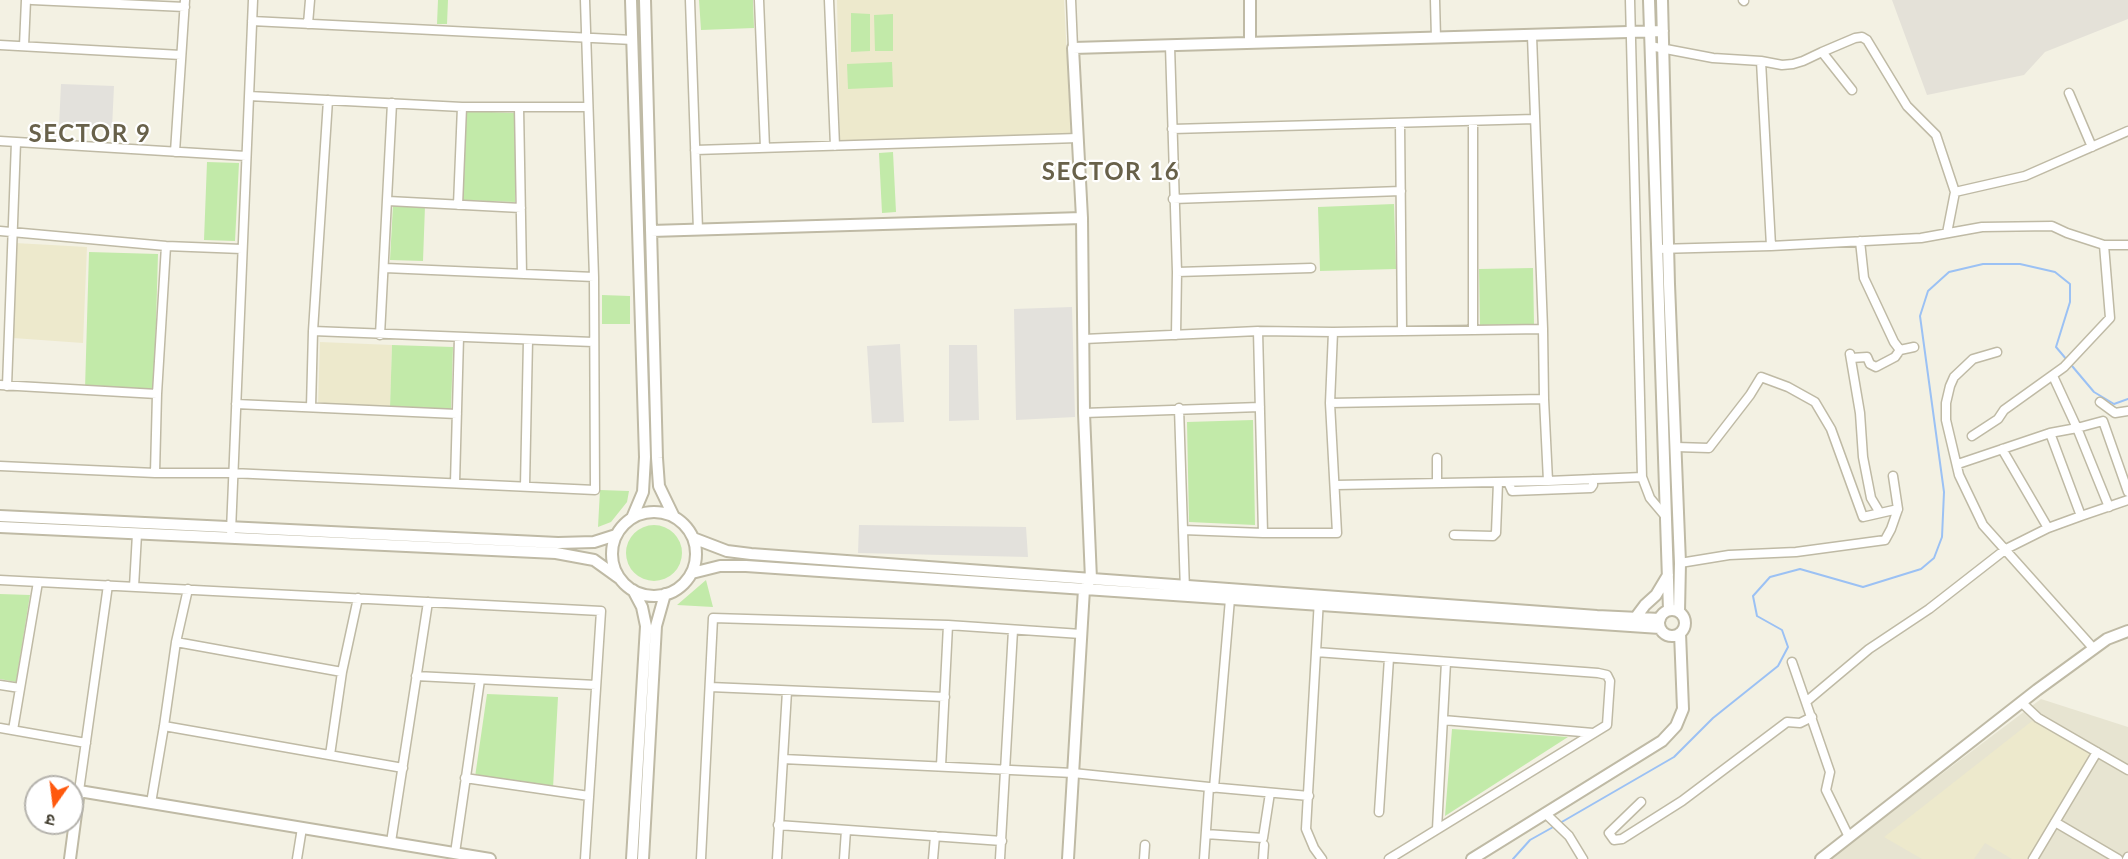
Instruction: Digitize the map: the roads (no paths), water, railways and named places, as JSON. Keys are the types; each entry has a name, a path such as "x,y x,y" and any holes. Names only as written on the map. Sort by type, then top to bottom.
{"street":[{"path":"24,46 26,0"},
{"path":"32,0 185,3 175,152"},
{"path":"231,532 253,0"},
{"path":"308,24 310,0"},
{"path":"0,466 155,473 232,473 595,490 594,277 585,0"},
{"path":"619,578 612,560 612,548 616,535 632,518 643,492 645,457 631,0"},
{"path":"645,0 657,458 659,486 674,517"},
{"path":"690,0 698,230"},
{"path":"759,0 765,148"},
{"path":"829,0 835,146"},
{"path":"1068,859 1084,589 1091,579 1084,413 1082,218 1071,0"},
{"path":"1250,0 1250,43"},
{"path":"1435,0 1436,38"},
{"path":"1630,0 1641,477 1650,498 1666,517"},
{"path":"1472,859 1662,741 1676,726 1683,709 1680,633 1685,624 1684,618 1674,611 1668,575 1649,0"},
{"path":"1662,0 1668,249 1680,563 1674,611"},
{"path":"252,21 633,40"},
{"path":"1073,48 1663,31"},
{"path":"1532,36 1548,481"},
{"path":"1650,46 1713,58 1761,61 1782,65 1803,62 1855,38 1862,37 1867,40 1907,106 1936,135 1955,192 1947,233"},
{"path":"0,45 181,55"},
{"path":"1170,46 1177,272 1176,334"},
{"path":"1822,52 1852,90"},
{"path":"1761,61 1771,246"},
{"path":"2069,93 2092,147"},
{"path":"249,96 462,107 587,107"},
{"path":"311,407 313,331 328,100"},
{"path":"380,335 392,103"},
{"path":"458,205 462,107"},
{"path":"519,107 522,274"},
{"path":"1172,129 1535,119"},
{"path":"1473,122 1473,330"},
{"path":"1400,123 1402,331"},
{"path":"1955,192 2025,176 2128,131"},
{"path":"695,150 1078,138"},
{"path":"0,141 246,156"},
{"path":"16,142 3,385 157,394"},
{"path":"1173,199 1401,190"},
{"path":"388,201 521,208"},
{"path":"651,231 1082,218"},
{"path":"1657,249 1921,238 1982,227 2052,226 2104,245 2128,245"},
{"path":"0,231 166,246 242,249"},
{"path":"1860,241 1864,278 1900,350"},
{"path":"1972,436 1998,419 2004,410 2064,367 2110,318 2104,245"},
{"path":"155,473 157,394 166,246"},
{"path":"385,268 594,277"},
{"path":"1177,272 1311,268"},
{"path":"1084,339 1258,331 1543,329"},
{"path":"313,331 594,342"},
{"path":"1258,331 1263,533"},
{"path":"1184,530 1337,533 1330,403 1333,332"},
{"path":"455,483 459,337"},
{"path":"525,486 528,340"},
{"path":"1880,513 1871,498 1863,457 1860,414 1850,356 1868,357 1870,364 1876,367 1895,357 1900,350 1914,347"},
{"path":"1997,352 1973,359 1954,377 1950,386 1946,403 1946,420 1959,475 1983,525 2094,649"},
{"path":"2053,376 2078,428 2109,507"},
{"path":"1676,447 1709,448 1761,377 1788,387 1815,402 1831,429 1863,518 1898,509"},
{"path":"1330,403 1544,399"},
{"path":"2100,402 2115,413"},
{"path":"236,404 457,414"},
{"path":"1084,413 1260,407"},
{"path":"1179,408 1185,591"},
{"path":"1958,464 2050,433 2103,421 2115,413 2128,411"},
{"path":"2103,421 2128,492"},
{"path":"2050,433 2081,516"},
{"path":"2002,449 2048,528"},
{"path":"1437,458 1437,483"},
{"path":"1680,563 1729,555 1796,552 1885,540 1892,529 1898,509 1893,476"},
{"path":"1336,485 1641,477"},
{"path":"1508,482 1512,491 1591,488 1593,478"},
{"path":"1454,535 1493,536 1496,533 1498,482"},
{"path":"1807,701 1869,649 1929,609 2006,549 2048,528 2128,500"},
{"path":"0,516 556,553 594,560 633,590 648,595 665,594 680,587 692,573 696,555 693,538 684,524 674,517 657,512 632,518"},
{"path":"0,527 137,534 231,532 558,543 594,542 616,535"},
{"path":"134,586 137,534"},
{"path":"693,538 727,551 751,554 1091,579 1230,599 1319,601 1635,617 1660,624 1669,635 1680,633"},
{"path":"692,573 720,566 746,566 1084,589 1185,591 1660,624"},
{"path":"1635,617 1656,595 1668,575"},
{"path":"0,580 601,610 585,859"},
{"path":"13,730 38,582"},
{"path":"81,775 108,585"},
{"path":"151,803 176,642 188,589"},
{"path":"632,859 646,626 642,608 633,590"},
{"path":"643,859 656,626 665,594"},
{"path":"330,755 342,672 358,598"},
{"path":"1204,859 1230,599"},
{"path":"1319,601 1306,829 1314,848 1322,859"},
{"path":"391,842 428,602"},
{"path":"1660,624 1663,614 1674,611"},
{"path":"701,859 713,618 948,625 1081,634"},
{"path":"941,766 948,625"},
{"path":"1000,859 1007,769 1013,630"},
{"path":"1821,859 2021,702 2108,639 2128,632"},
{"path":"176,642 342,672"},
{"path":"1316,652 1607,675 1610,681 1607,725 1389,859"},
{"path":"1379,812 1389,658"},
{"path":"1437,829 1446,662"},
{"path":"1792,662 1830,772 1826,790 1849,837"},
{"path":"416,676 596,684"},
{"path":"455,853 480,680"},
{"path":"0,685 20,688"},
{"path":"710,687 945,697"},
{"path":"777,859 787,691"},
{"path":"2021,702 2038,718 2128,770"},
{"path":"1641,802 1609,833 1614,840 1622,839 1682,801 1787,722 1800,723 1812,717"},
{"path":"1443,720 1593,733"},
{"path":"164,726 403,768"},
{"path":"0,728 86,743"},
{"path":"2033,859 2097,752"},
{"path":"783,759 1073,773 1309,796"},
{"path":"465,778 589,796"},
{"path":"84,792 490,859"},
{"path":"1206,834 1263,838 1270,793"},
{"path":"1545,813 1569,836 1583,859"},
{"path":"2055,822 2118,859"},
{"path":"778,825 1002,841"},
{"path":"297,859 302,828"},
{"path":"844,859 846,830"},
{"path":"70,859 73,835"},
{"path":"933,859 935,836"},
{"path":"1144,859 1145,845"},
{"path":"1263,859 1264,845"}],"waterway":[{"path":"1560,823 1674,757 1713,718 1778,666 1788,647 1782,630 1757,616 1753,596 1770,577 1800,569 1863,587 1921,569 1934,558 1942,537 1944,492 1920,316 1928,291 1949,272 1983,264 2020,264 2055,272 2070,284 2070,302 2056,347 2094,392 2114,404 2128,399"},
{"path":"1513,859 1530,840 1555,826"}],"district":[{"name":"SECTOR 9","path":"90,134"},
{"name":"SECTOR 16","path":"1111,172"}]}
